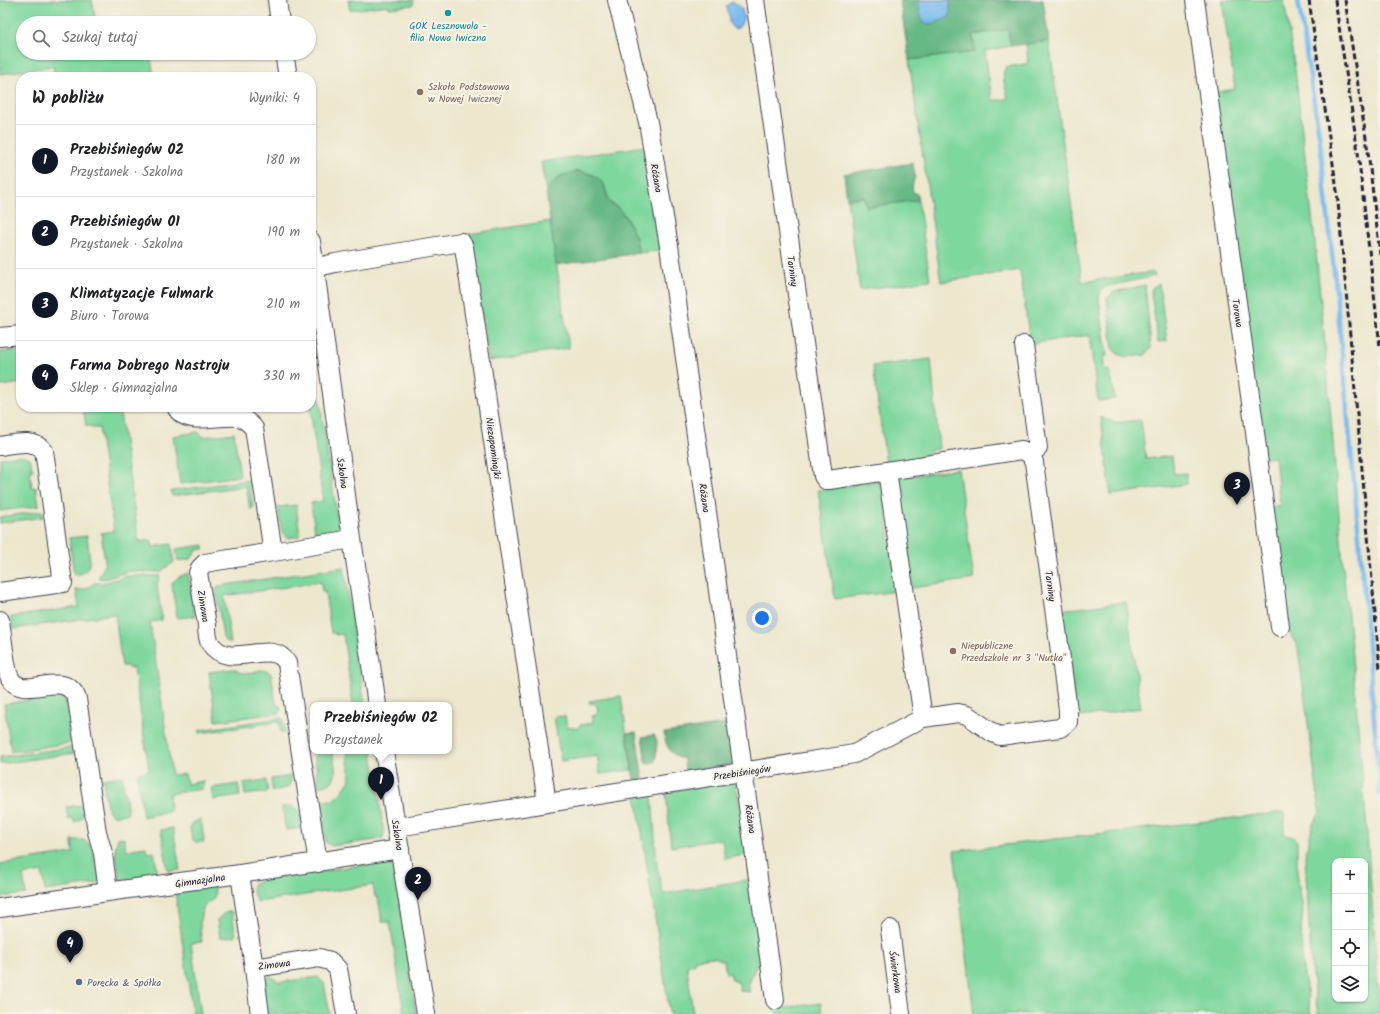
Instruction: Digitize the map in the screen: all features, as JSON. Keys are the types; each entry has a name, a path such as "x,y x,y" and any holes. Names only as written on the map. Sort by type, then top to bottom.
{"street":[{"path":"276,0 279,16"},
{"name":"Różana","path":"617,0 648,122 668,240 775,1000"},
{"name":"Tarniny","path":"755,0 822,474 824,478 829,480 1022,450 1030,454 1034,462 1068,718"},
{"name":"Torowa","path":"1195,0 1280,627"},
{"path":"285,60 287,72"},
{"name":"Niezapominajki","path":"316,268 460,242 464,247 547,803"},
{"name":"Szkolna","path":"316,306 377,702"},
{"path":"0,337 16,335"},
{"path":"1024,345 1038,448 1030,454"},
{"path":"179,412 194,418 242,418 254,428 273,552"},
{"path":"0,446 27,443 39,447 44,451 62,583 0,592"},
{"path":"887,471 923,718"},
{"name":"Zimowa","path":"318,863 287,663 285,659 272,652 234,656 218,652 209,642 198,573 200,568 205,563 352,539"},
{"path":"0,620 10,679 16,684 25,687 59,684 71,689 75,693 97,832 103,853 108,892"},
{"name":"Przebiśniegów","path":"397,827 854,754 923,718 958,713 967,715 993,733 1000,736 1060,728 1068,722 1068,718"},
{"name":"Szkolna","path":"385,754 426,1014"},
{"name":"Gimnazjalna","path":"0,908 318,863 400,849"},
{"name":"Zimowa","path":"240,874 254,968 319,958 330,961 338,969 346,1014"},
{"name":"Świerkowa","path":"890,930 901,1014"},
{"path":"254,968 260,1014"}],"green space":[{"path":"0,0 92,0 95,16 16,16 16,60 151,60 153,72 54,72 53,66 0,74"},
{"path":"348,0 414,0 413,5 389,8 388,5 350,10"},
{"path":"900,0 1043,0 1049,41 1011,46 1008,29 973,35 975,52 909,60"},
{"path":"1222,0 1284,0 1295,70 1324,334 1366,818 1380,1014 1318,1014 1312,976 1305,856 1313,824 1320,813 1298,648 1287,628 1271,507 1280,505 1275,457 1264,458 1213,93 1235,89"},
{"path":"1008,29 1011,46 985,51 992,100 1002,100 1008,98 1004,82 1004,70 1006,67 1026,64 1028,62 1026,44 1049,41 1082,282 1154,272 1155,276 1105,287 1100,292 1099,299 1107,356 1103,357 1105,371 1110,370 1115,399 1098,401 1089,335 1030,344 1020,270 941,282 909,60 975,52 972,35"},
{"path":"644,146 661,250 639,253 634,236 626,218 619,209 609,202 604,184 594,175 578,171 560,176 546,191 541,162"},
{"path":"913,163 915,178 912,187 913,192 917,194 918,200 866,207 864,197 847,199 844,174"},
{"path":"578,171 597,177 600,180 605,188 609,202 620,210 628,222 636,238 639,253 556,265 546,191 560,176"},
{"path":"864,197 866,207 918,200 930,280 860,290 847,199"},
{"path":"550,221 569,348 489,361 469,234"},
{"path":"1159,283 1167,341 1158,342 1151,293 1152,288"},
{"path":"1145,285 1151,348 1145,355 1120,355 1113,349 1107,299 1114,292"},
{"path":"16,350 16,384 0,386 0,352"},
{"path":"931,359 939,449 931,450 923,458 886,463 873,366"},
{"path":"316,374 338,525 337,529 315,532 311,503 323,501 311,412 316,412"},
{"path":"84,412 120,412 139,542 151,540 153,547 171,544 174,562 161,572 130,571 104,579 98,578 104,567 105,561 101,533 114,531 99,428 86,426"},
{"path":"1101,417 1116,422 1141,420 1146,459 1172,456 1174,474 1186,473 1187,484 1111,495"},
{"path":"198,432 204,437 234,433 240,476 180,484 173,436"},
{"path":"20,455 30,458 33,471 30,472 32,488 36,487 39,506 0,511 0,458"},
{"path":"958,469 974,579 912,588 895,478"},
{"path":"249,480 253,508 250,509 246,486 172,496 171,491"},
{"path":"882,480 897,591 835,599 818,490"},
{"path":"296,505 300,536 288,538 282,533 278,507"},
{"path":"42,511 43,517 0,523 0,517"},
{"path":"87,536 90,562 88,568 85,572 74,575 69,538"},
{"path":"204,545 204,549 196,550 191,559 178,561 176,549"},
{"path":"344,567 365,702 353,702 343,634 335,635 336,633 331,633 325,592 322,592 321,582 224,596 231,643 225,641 223,637 216,590 219,586"},
{"path":"188,573 195,616 177,618 172,584 177,578"},
{"path":"128,576 160,576 157,585 162,620 150,622 172,775 185,774 187,784 203,781 202,789 169,794 170,811 143,817 137,774 149,770 134,668 122,666 115,614 13,629 11,617 79,607 76,590 86,589 94,583 103,583"},
{"path":"1126,602 1141,708 1080,717 1076,713 1061,610"},
{"path":"234,669 242,673 261,670 268,671 271,674 276,704 281,707 280,713 216,721 209,672"},
{"path":"60,696 66,700 67,703 73,736 69,743 11,752 4,704"},
{"path":"621,696 632,770 600,774 597,756 561,761 554,717 565,716 567,727 578,728 580,725 593,723 592,716 596,715 598,712 597,706 594,703 590,704 589,701"},
{"path":"279,718 283,719 285,732 281,732 279,722 200,733 200,730"},
{"path":"731,723 737,764 685,772 684,759 679,758 672,753 667,746 664,733"},
{"path":"636,732 643,779 634,781 627,733"},
{"path":"654,735 657,741 656,759 654,762 646,764 642,737"},
{"path":"74,747 75,753 0,764 0,757"},
{"path":"314,754 332,754 335,769 334,779 326,785 319,787"},
{"path":"347,754 372,754 384,833 382,839 332,846 326,843 321,801 333,800 340,794 349,782 350,777"},
{"path":"122,776 128,813 113,815 109,812 103,779"},
{"path":"291,776 291,782 287,788 272,791 271,779"},
{"path":"735,779 749,854 725,859 722,839 671,847 666,792"},
{"path":"266,780 268,792 245,795 243,783"},
{"path":"238,784 240,796 213,800 211,788"},
{"path":"636,795 652,795 657,866 663,894 752,879 762,955 748,983 750,992 740,991 739,983 732,980 730,973 726,974 724,961 714,957 695,959 695,963 687,966 693,1014 670,1014"},
{"path":"83,805 83,814 79,820 74,822 73,818 68,819 66,807"},
{"path":"290,806 300,812 304,828 286,830 282,807"},
{"path":"1284,812 1284,834 1293,837 1297,841 1297,872 1303,910 1301,928 1302,964 1311,1014 974,1014 954,851"},
{"path":"201,819 204,842 196,842 192,839 190,828 192,823"},
{"path":"173,828 180,870 168,871 161,830"},
{"path":"118,838 124,838 126,850 146,847 147,853 154,852 158,875 120,880 115,849"},
{"path":"72,840 83,840 92,846 100,883 45,891 42,872 23,875 26,894 0,897 0,864 73,853"},
{"path":"382,862 390,864 395,871 416,1014 404,1014 390,922 382,922 378,897 375,897 373,885 257,902 252,890 254,884 261,880"},
{"path":"214,886 214,898 204,907 201,915 200,929 202,942 191,943 201,1014 193,1014 175,892"},
{"path":"231,911 236,936 220,938 217,920 223,914"},
{"path":"271,976 279,982 318,977 324,983 330,1014 264,1014 259,979"},
{"path":"821,1003 822,1014 777,1014 776,1009"}],"water":[{"path":"919,0 950,0 950,17 932,24 923,23 919,9"},
{"path":"732,2 736,3 742,9 743,13 743,21 741,25 734,29 729,23 729,14 726,6"}],"waterway":[{"path":"1298,0 1319,134 1335,280 1362,569 1380,794"}],"railway":[{"path":"1309,0 1337,191 1380,669"},
{"path":"1335,0 1358,152 1380,347"},
{"path":"1345,0 1368,151 1380,255"}],"place":[{"name":"GOK Lesznowola - filia Nowa Iwiczna","path":"448,13"},
{"name":"Szkoła Podstawowa w Nowej Iwicznej","path":"420,92"},
{"name":"Klimatyzacje Fulmark","path":"1237,505"},
{"name":"Niepubliczne Przedszkole nr 3 \"Nutka\"","path":"953,651"},
{"name":"Przebiśniegów 02","path":"381,800"},
{"name":"Przebiśniegów 01","path":"418,900"},
{"name":"Farma Dobrego Nastroju","path":"70,963"},
{"name":"Poręcka & Spółka","path":"79,982"}]}
